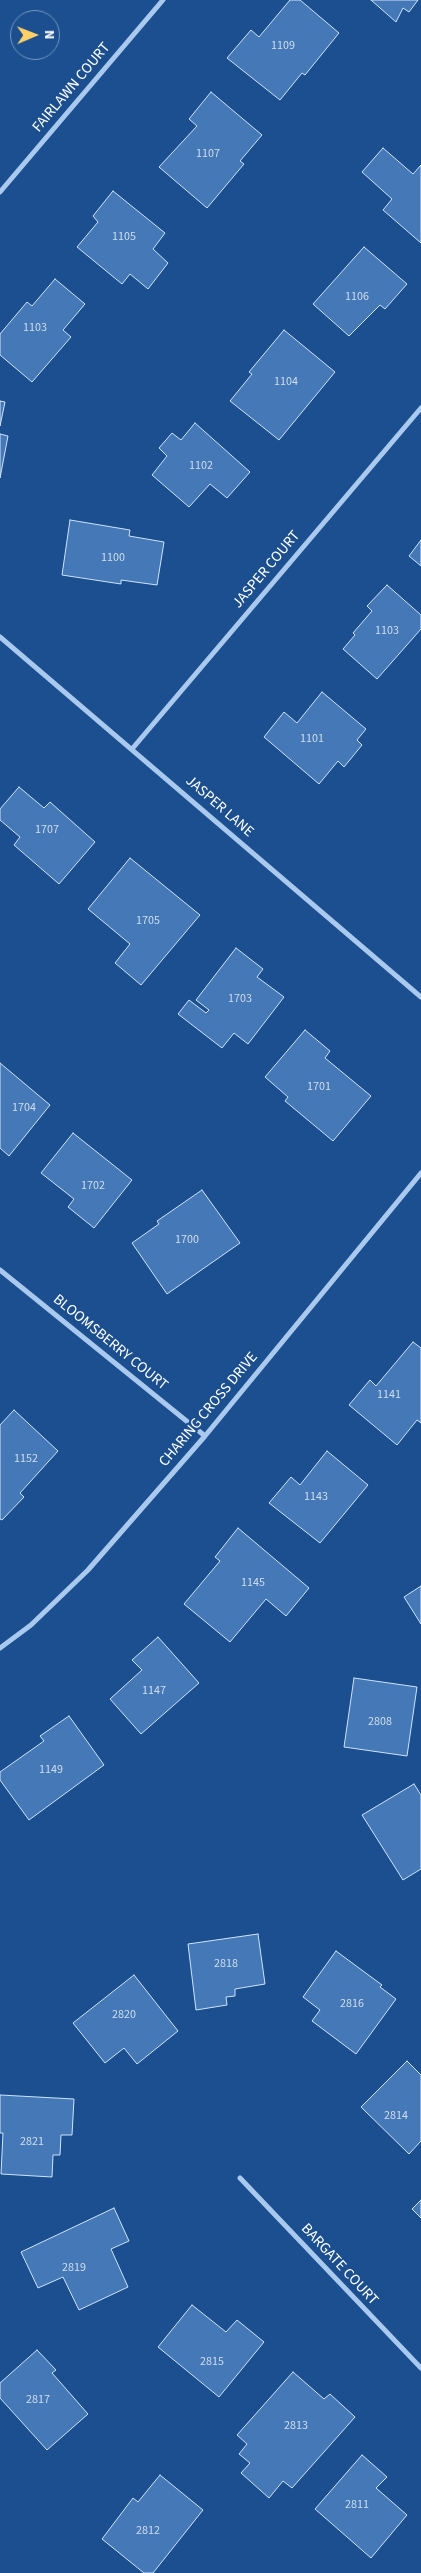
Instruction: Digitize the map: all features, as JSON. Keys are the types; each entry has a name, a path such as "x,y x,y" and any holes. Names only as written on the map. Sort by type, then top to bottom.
{"street":[{"name":"FAIRLAWN COURT","path":"0,192 163,0"},
{"name":"JASPER COURT","path":"132,749 421,408"},
{"name":"JASPER LANE","path":"0,636 421,996"},
{"name":"CHARING CROSS DRIVE","path":"0,1648 31,1625 88,1570 205,1436 421,1173"},
{"name":"BLOOMSBERRY COURT","path":"0,1270 205,1436"},
{"name":"BARGATE COURT","path":"240,2178 421,2368"}],"building":[{"path":"290,0 300,0 339,33 305,75 302,73 280,100 227,58 251,30 259,37"},
{"path":"371,0 418,0 409,12 403,8 396,22"},
{"path":"211,92 262,135 240,161 244,164 207,208 159,167 197,126 189,119"},
{"path":"383,148 413,174 421,165 421,243 383,210 392,199 362,172"},
{"path":"113,191 165,233 153,249 168,263 148,289 130,274 122,284 77,247 98,222 93,216"},
{"path":"364,247 407,284 385,309 380,305 349,336 313,304"},
{"path":"55,279 85,304 63,330 71,337 32,382 0,355 0,334 27,302 32,306"},
{"path":"284,330 335,372 279,440 230,401 252,374 249,372"},
{"path":"0,401 5,402 0,426"},
{"path":"195,423 250,472 227,498 210,484 189,507 152,475 167,456 159,448 172,433 181,440"},
{"path":"0,434 8,436 0,478"},
{"path":"70,520 130,530 129,536 164,542 157,585 121,580 121,584 62,575"},
{"path":"421,540 421,566 409,556"},
{"path":"387,585 421,615 421,629 377,679 343,649 355,635 353,633 372,611 367,606"},
{"path":"322,692 366,729 357,740 362,745 344,767 338,761 319,784 264,737 284,712 297,723"},
{"path":"19,787 44,808 50,802 95,842 59,884 14,845 20,837 0,820 0,809"},
{"path":"130,858 200,915 141,985 115,963 130,944 88,909"},
{"path":"236,948 263,969 257,977 284,997 248,1044 234,1033 222,1048 178,1014 189,1000 206,1013 209,1010 196,1000"},
{"path":"305,1030 330,1051 325,1058 371,1096 333,1141 285,1101 288,1097 265,1077"},
{"path":"0,1063 50,1105 9,1156 0,1148"},
{"path":"73,1133 132,1180 94,1228 68,1207 74,1199 41,1173"},
{"path":"202,1190 240,1243 167,1294 132,1243 159,1224 157,1221"},
{"path":"413,1342 421,1348 421,1423 417,1420 397,1445 349,1405 370,1380 376,1386"},
{"path":"14,1410 58,1451 20,1493 24,1497 2,1520 0,1519 0,1425"},
{"path":"327,1451 368,1485 320,1543 269,1503 291,1477 300,1485"},
{"path":"238,1528 309,1588 286,1616 266,1599 230,1642 184,1604 220,1561 215,1557"},
{"path":"421,1586 421,1624 404,1597"},
{"path":"158,1637 199,1683 141,1734 110,1699 142,1670 132,1660"},
{"path":"354,1678 417,1687 407,1756 344,1747"},
{"path":"69,1716 104,1765 29,1820 0,1780 0,1772 44,1741 40,1736"},
{"path":"414,1784 421,1795 421,1869 403,1880 362,1815"},
{"path":"258,1934 265,1984 235,1989 235,1996 226,1997 227,2005 196,2010 188,1944"},
{"path":"336,1951 382,1985 380,1987 396,1999 356,2054 312,2021 320,2010 303,1997"},
{"path":"134,1975 178,2031 137,2064 124,2048 105,2063 73,2023"},
{"path":"407,2061 421,2075 421,2141 409,2154 361,2107"},
{"path":"0,2095 74,2099 72,2135 61,2135 60,2155 53,2155 52,2177 1,2174 3,2133 0,2133"},
{"path":"421,2200 421,2218 412,2209"},
{"path":"114,2208 129,2241 111,2249 128,2287 79,2310 63,2277 38,2288 21,2252"},
{"path":"192,2305 226,2332 237,2320 264,2342 219,2397 158,2347"},
{"path":"37,2350 56,2370 52,2373 88,2414 47,2450 0,2398 0,2383"},
{"path":"293,2372 324,2399 330,2394 355,2417 292,2488 283,2481 269,2498 241,2473 250,2463 239,2454 247,2444 237,2435"},
{"path":"362,2455 387,2477 376,2488 407,2515 371,2558 315,2509"},
{"path":"160,2475 203,2510 153,2573 144,2573 102,2539 133,2498 138,2502"}]}
